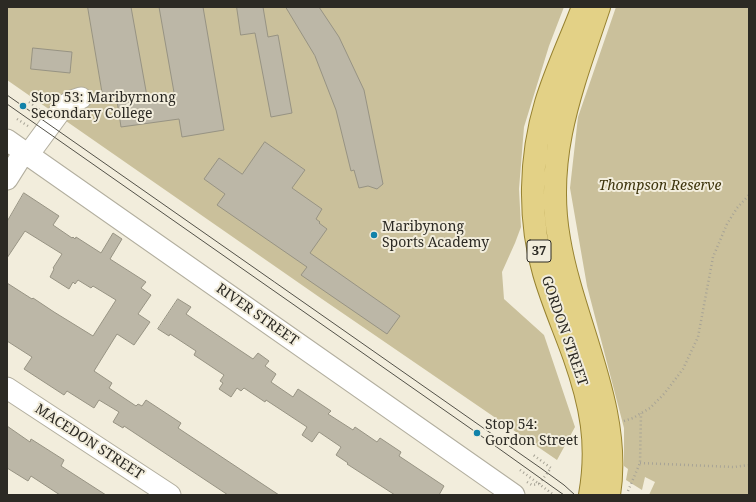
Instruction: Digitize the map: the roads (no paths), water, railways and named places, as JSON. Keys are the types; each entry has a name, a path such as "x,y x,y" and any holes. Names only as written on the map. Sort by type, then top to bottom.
{"main road":[{"name":"GORDON STREET","path":"583,7 546,102 534,157 533,184 534,213 543,273 574,356 587,396 593,427 594,447 590,495"},
{"name":"GORDON STREET","path":"599,7 568,100 559,138 554,180 555,211 560,247 597,376 609,426 612,446 612,466 609,495"},
{"path":"543,273 552,265 560,247"}],"street":[{"path":"7,179 64,106 81,98"},
{"name":"RIVER STREET","path":"7,140 514,493"},
{"name":"MACEDON STREET","path":"7,388 170,495"}],"tram line":[{"path":"7,95 542,469 575,495"},
{"path":"7,104 564,495"}],"place":[{"name":"Stop 53: Maribyrnong Secondary College","path":"23,106"},
{"name":"Maribynong Sports Academy","path":"374,235"},
{"name":"Stop 54: Gordon Street","path":"477,433"}],"park label":[{"name":"Thompson Reserve","path":"660,186"}]}
